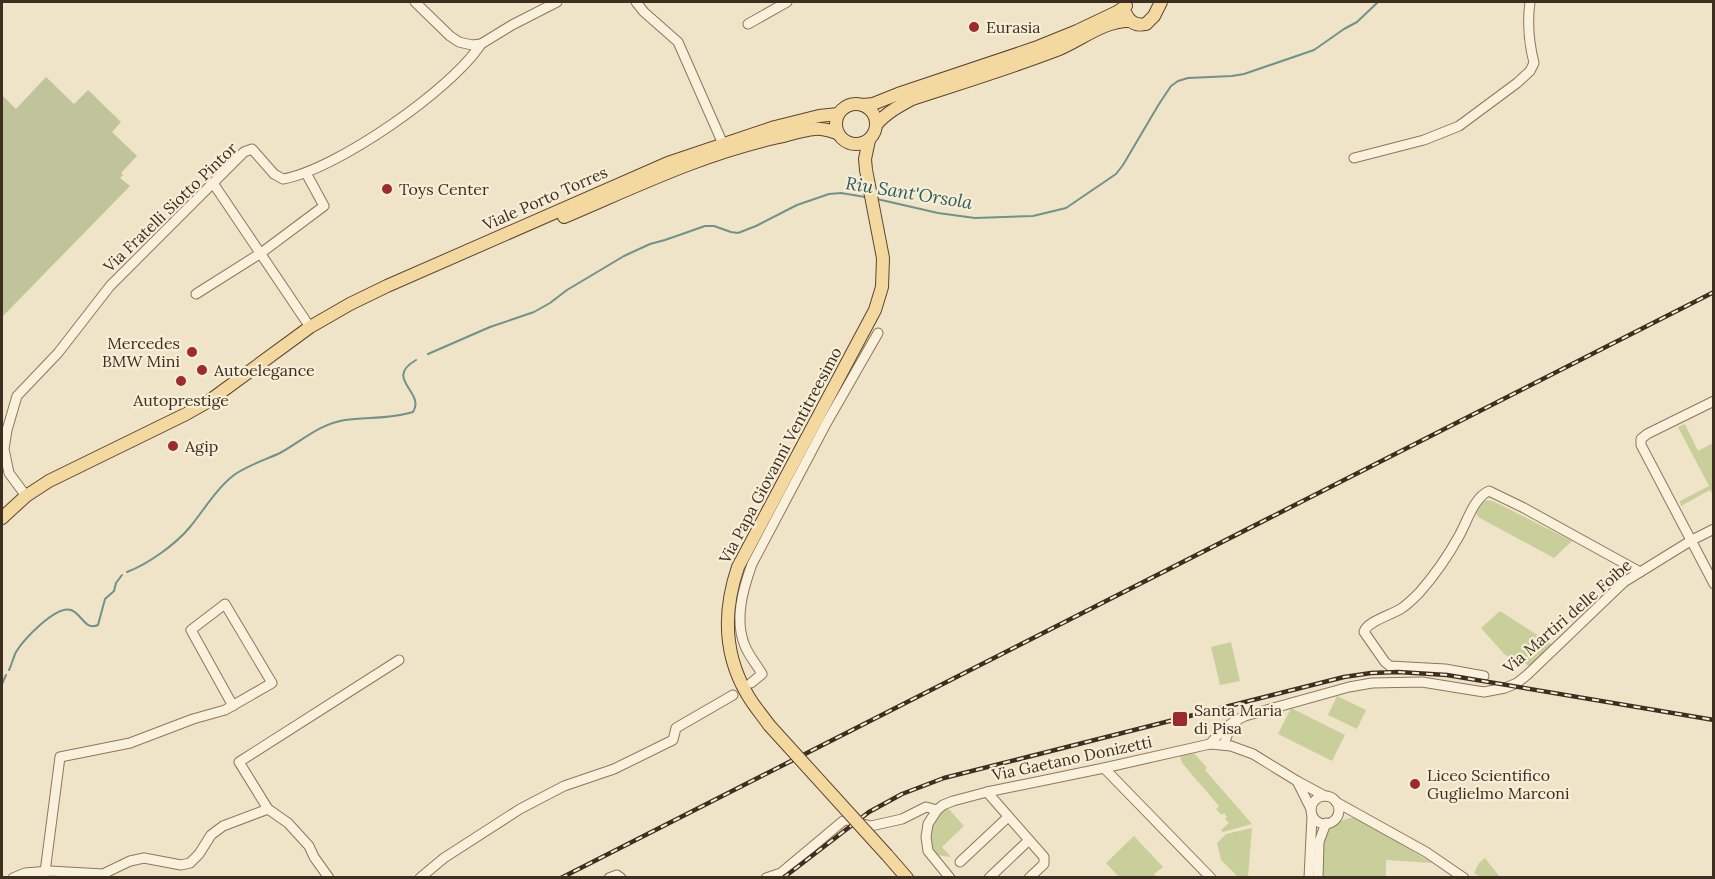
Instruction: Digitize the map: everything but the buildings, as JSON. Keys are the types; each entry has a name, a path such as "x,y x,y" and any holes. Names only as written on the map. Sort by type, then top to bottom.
{"main road":[{"path":"1127,4 1125,11 1130,21"},
{"path":"863,105 875,116 874,133 869,140 863,143 855,145 848,143 837,133 836,127 838,114 849,105 873,104 1035,48 1117,12 1127,4"},
{"path":"876,125 893,110 912,99 1060,49 1121,21 1146,24 1151,21 1156,5"},
{"name":"Viale Porto Torres","path":"2,518 26,496 72,469 209,401 310,327 389,285 668,163 799,120 838,114"},
{"name":"Viale Porto Torres","path":"280,349 344,314 414,281 688,165 757,142 816,129 837,133"},
{"name":"Via Papa Giovanni Ventitreesimo","path":"869,140 865,159 883,258 882,287 875,310 823,418 738,567 729,603 727,639 735,667 747,694 769,725 907,878"},
{"name":"Via Papa Giovanni Ventitreesimo","path":"848,143 866,170"}],"street":[{"path":"415,2 459,42 472,45 481,44"},
{"name":"Via Fratelli Siotto Pintor","path":"26,496 9,473 4,449 17,396 58,353 110,286 244,152 252,149 278,177 283,179 306,173 341,157 418,105 449,79 481,44 557,2"},
{"path":"636,2 678,42 723,144"},
{"path":"748,24 784,2"},
{"path":"1354,158 1424,140 1459,126 1517,83 1530,71 1534,63 1530,47 1528,17 1530,2"},
{"path":"196,294 261,253 324,207 306,173"},
{"path":"213,183 310,327"},
{"path":"751,683 762,674 745,646 741,630 740,610 744,586 752,564 823,418 878,333"},
{"path":"1713,401 1641,439 1641,445 1713,584"},
{"path":"1484,676 1445,669 1390,666 1364,632 1367,625 1402,609 1418,595 1442,563 1484,493 1489,491 1524,508 1640,572"},
{"name":"Via Martiri delle Foibe","path":"1210,744 1217,734 1230,723 1245,716 1349,687 1372,683 1422,682 1484,692 1505,688 1527,675 1624,582 1713,529"},
{"path":"45,872 60,757 130,743 193,719 225,710 233,706 272,683 225,604 191,630 233,706"},
{"path":"329,878 309,846 288,823 268,809 239,762 399,660"},
{"path":"420,878 444,858 520,809 564,786 614,769 672,740 676,728 733,695"},
{"path":"1224,744 1228,733 1245,716"},
{"name":"Via Gaetano Donizetti","path":"766,878 781,873 843,821 871,826 902,819 926,807 937,810 953,801 987,792 1210,744 1224,744 1253,754 1297,781 1331,797 1336,802 1426,852 1464,878"},
{"path":"1104,768 1211,878"},
{"path":"1297,781 1318,822 1349,815 1362,816"},
{"name":"Via Gaetano Donizetti","path":"987,792 1044,857 1044,864 1029,878"},
{"path":"1309,878 1312,805 1317,798 1325,796"},
{"path":"1318,878 1319,842 1330,821 1338,814 1336,802"},
{"path":"13,878 25,873 45,872 103,874 130,861 144,858 181,864 190,863 199,854 211,835 223,826 268,809"},
{"path":"937,810 928,824 926,844 928,851 950,878"},
{"path":"960,862 1008,817"},
{"path":"989,878 1029,840"},
{"path":"609,878 617,875 621,878"}],"green space":[{"path":"46,77 74,104 88,90 121,122 112,132 137,156 121,173 123,175 120,178 130,186 2,317 2,95 16,109"},
{"path":"1685,424 1698,451 1713,443 1714,496 1710,490 1681,506 1680,501 1709,486 1678,427"},
{"path":"1484,500 1493,501 1572,541 1554,558 1478,517 1476,513"},
{"path":"1500,611 1553,645 1532,667 1505,655 1481,628"},
{"path":"1231,642 1240,681 1220,685 1211,647"},
{"path":"1337,696 1366,710 1357,729 1328,715"},
{"path":"1291,708 1345,735 1332,761 1278,734"},
{"path":"1194,753 1207,768 1205,770 1252,824 1223,832 1221,830 1229,823 1225,819 1227,817 1216,809 1219,806 1182,763 1180,756"},
{"path":"947,807 964,826 942,847 951,857 936,855 930,834 936,818"},
{"path":"1349,818 1359,818 1432,863 1386,860 1386,876 1322,877 1323,849 1327,834 1339,822"},
{"path":"1252,828 1248,877 1238,877 1221,860 1217,843 1226,834"},
{"path":"1134,836 1163,867 1154,874 1157,877 1119,877 1106,863"},
{"path":"1485,858 1500,877 1481,877 1474,873 1479,863"}],"waterway":[{"name":"Riu Sant'Orsola","path":"877,199 938,213 975,218 1033,216 1066,208 1116,174 1159,104 1171,86 1178,81 1188,78 1244,74 1314,50 1357,22 1378,2"},
{"name":"Riu Sant'Orsola","path":"428,354 490,327 534,312 624,256 650,244 705,226 714,226 738,233 797,205 829,194 841,193 865,197"},
{"name":"Riu Sant'Orsola","path":"127,572 152,559 177,540 222,487 245,468 280,453 327,425 345,420 396,416 413,412 416,405 403,373 416,360"},
{"name":"Riu Sant'Orsola","path":"9,670 16,652 26,639 41,624 57,613 71,610 90,626 98,625 105,599 114,591 122,575"},
{"name":"Riu Sant'Orsola","path":"2,684 6,675"}],"railway":[{"path":"561,878 1714,292"},
{"path":"783,878 869,812 902,794 944,778 1344,677 1398,672 1447,675 1714,720"}],"place":[{"name":"Eurasia","path":"974,27"},
{"name":"Toys Center","path":"387,189"},
{"name":"Mercedes BMW Mini","path":"192,352"},
{"name":"Autoelegance","path":"202,370"},
{"name":"Autoprestige","path":"181,381"},
{"name":"Agip","path":"173,446"},
{"name":"Santa Maria di Pisa","path":"1180,719"},
{"name":"Liceo Scientifico Guglielmo Marconi","path":"1415,784"}]}
